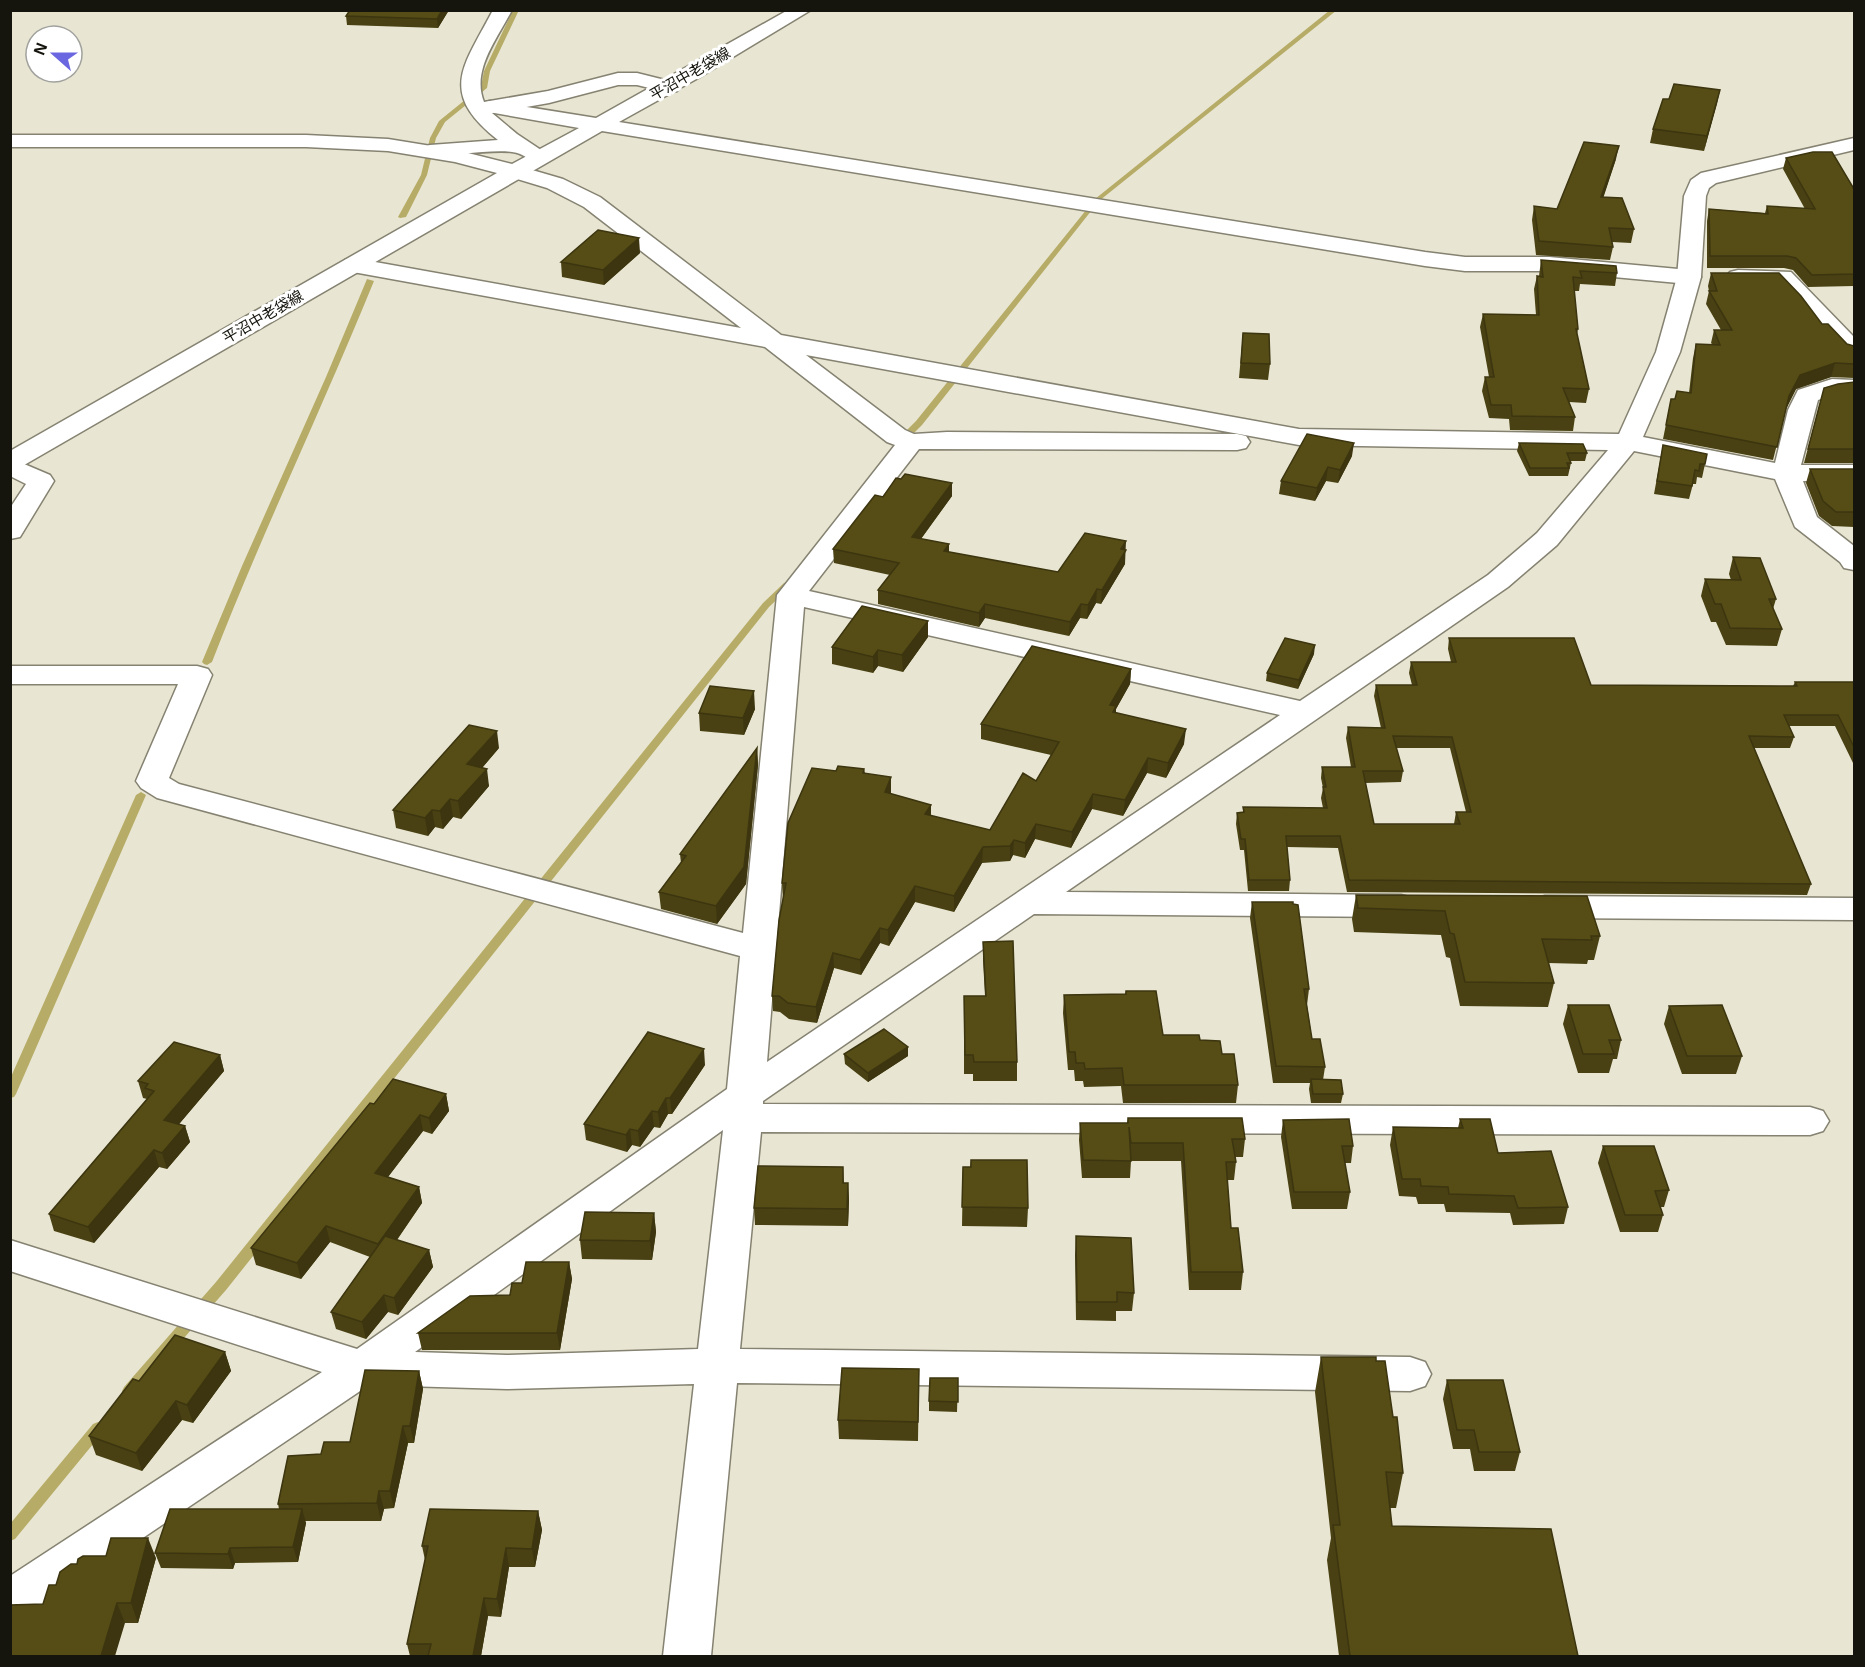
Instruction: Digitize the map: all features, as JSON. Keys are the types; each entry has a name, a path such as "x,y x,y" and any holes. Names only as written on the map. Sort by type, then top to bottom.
{"street":[{"path":"502,10 474,65 470,91 516,145 540,158"},
{"name":"平沼中老袋線","path":"10,462 515,171 670,87 802,10"},
{"path":"485,109 549,97 618,79 637,79 670,87"},
{"path":"485,109 1425,259 1465,264 1549,264 1689,277 1783,277 1854,351"},
{"path":"10,141 306,141 388,145 430,151 548,180 572,189 592,202 896,436 911,442 947,440 1259,442 1292,436"},
{"path":"10,1602 362,1368 744,1107 1027,903 1498,581 1547,539 1628,442 1668,352 1689,277 1695,196 1699,185 1709,178 1854,144"},
{"path":"430,151 516,145"},
{"path":"353,265 1292,436 1340,439 1628,442 1786,473 1854,473"},
{"path":"1854,387 1832,387 1807,395 1801,410 1786,473 1805,521 1851,557 1854,562"},
{"path":"687,1656 719,1366 791,595 911,442"},
{"path":"10,466 41,481 10,531"},
{"path":"791,595 1306,712"},
{"path":"10,675 197,675 152,781 168,791 759,949"},
{"path":"1027,903 1434,906"},
{"path":"1518,907 1854,909"},
{"path":"744,1107 1809,1121"},
{"path":"10,1255 362,1368 507,1372 719,1366 1410,1374"}],"building":[{"path":"350,10 442,10 437,19 346,16"},
{"path":"1674,84 1720,90 1707,136 1653,129 1663,99 1669,99"},
{"path":"1584,142 1619,146 1601,197 1622,198 1634,229 1609,228 1613,247 1539,241 1534,206 1557,209"},
{"path":"1813,152 1832,152 1854,189 1854,274 1812,275 1796,258 1787,256 1710,256 1709,209 1768,214 1767,206 1815,209 1786,158"},
{"path":"598,230 639,238 603,270 561,262"},
{"path":"1541,260 1616,266 1617,273 1580,271 1582,278 1573,277 1578,329 1576,329 1589,389 1563,388 1575,417 1512,416 1511,405 1491,405 1485,377 1494,377 1483,314 1539,315 1537,276 1543,277"},
{"path":"1711,273 1779,273 1801,296 1822,324 1828,324 1847,344 1854,346 1854,364 1835,363 1800,375 1789,396 1777,447 1666,425 1671,399 1675,399 1677,391 1691,393 1696,344 1720,345 1714,330 1732,330 1709,291 1717,291"},
{"path":"1243,333 1269,334 1270,364 1241,363"},
{"path":"1854,382 1854,449 1808,449 1824,388"},
{"path":"1307,434 1354,443 1340,470 1328,467 1317,488 1281,481"},
{"path":"1519,443 1583,444 1587,453 1567,453 1571,463 1567,463 1569,468 1530,468"},
{"path":"1663,445 1707,454 1705,464 1700,464 1699,471 1695,470 1692,486 1657,481"},
{"path":"1810,469 1854,469 1854,512 1836,512 1823,501"},
{"path":"905,474 952,483 912,537 949,544 944,551 1058,572 1085,533 1126,541 1121,549 1126,550 1102,590 1097,589 1088,605 1081,604 1070,622 985,604 979,613 878,590 899,563 833,549 875,495 883,497 896,478 901,479"},
{"path":"1733,557 1760,558 1776,599 1769,599 1782,629 1730,628 1721,604 1715,604 1705,579 1741,580"},
{"path":"862,606 928,621 902,655 878,650 873,657 832,647"},
{"path":"1285,638 1315,645 1299,680 1267,673"},
{"path":"1449,638 1574,638 1591,685 1797,686 1795,682 1854,682 1854,747 1838,715 1784,715 1794,737 1749,736 1811,884 1349,880 1340,836 1286,836 1290,880 1249,880 1245,839 1241,839 1237,813 1244,812 1243,807 1327,808 1322,767 1355,767 1348,727 1385,728 1376,685 1417,685 1411,662 1456,662","holes":["1393,736 1452,737 1471,812 1456,812 1460,824 1374,824 1363,771 1403,771"]},
{"path":"1032,646 1131,669 1110,705 1116,706 1113,712 1186,729 1168,763 1148,758 1125,800 1093,794 1072,832 1036,824 1025,843 1014,840 1010,846 983,847 954,896 915,886 888,930 880,928 860,960 833,953 816,1007 788,1003 779,996 772,996 779,920 786,883 782,883 788,823 812,768 836,771 838,766 864,769 863,773 891,777 885,792 931,805 925,814 990,830 1023,773 1036,781 1059,742 981,724"},
{"path":"710,686 754,691 743,718 699,713"},
{"path":"469,725 497,731 467,764 487,769 458,801 450,799 440,811 432,810 425,818 393,810"},
{"path":"757,748 744,867 716,906 659,892 686,856 680,854"},
{"path":"1356,895 1587,896 1600,936 1591,936 1592,940 1542,939 1554,983 1465,982 1454,934 1450,933 1445,911 1358,908"},
{"path":"1252,902 1293,902 1298,905 1309,989 1304,989 1312,1039 1320,1039 1325,1067 1276,1066"},
{"path":"1013,941 1017,1062 974,1062 973,1055 965,1055 964,996 986,996 983,942"},
{"path":"1126,991 1156,991 1163,1035 1199,1035 1200,1040 1220,1041 1222,1054 1234,1054 1238,1085 1124,1085 1122,1068 1085,1069 1084,1063 1076,1063 1075,1052 1069,1052 1064,995 1126,994"},
{"path":"1568,1005 1609,1005 1621,1040 1609,1040 1614,1054 1583,1054"},
{"path":"1722,1005 1742,1056 1687,1056 1669,1006"},
{"path":"884,1029 908,1047 868,1073 844,1054"},
{"path":"648,1032 704,1049 670,1098 666,1098 658,1112 652,1111 638,1131 630,1129 626,1135 584,1124"},
{"path":"174,1042 220,1055 164,1120 185,1126 162,1153 154,1150 88,1227 49,1214 154,1091 145,1088 148,1084 138,1081"},
{"path":"393,1079 446,1094 429,1118 420,1115 375,1173 419,1187 378,1244 326,1226 297,1263 251,1248 370,1103 374,1104"},
{"path":"1311,1079 1341,1080 1343,1094 1313,1094"},
{"path":"1128,1118 1242,1118 1245,1139 1232,1139 1236,1162 1226,1162 1231,1228 1238,1228 1243,1272 1191,1272 1183,1143 1131,1143 1129,1127 1131,1161 1083,1160 1080,1123 1128,1123"},
{"path":"1349,1119 1353,1146 1342,1146 1350,1192 1294,1192 1283,1120"},
{"path":"1460,1119 1490,1119 1498,1153 1551,1151 1568,1207 1518,1208 1514,1196 1449,1194 1448,1187 1421,1186 1420,1179 1402,1179 1393,1127 1463,1128"},
{"path":"1603,1146 1654,1146 1669,1190 1655,1191 1663,1215 1625,1215"},
{"path":"971,1160 1027,1160 1028,1208 962,1207 963,1167 971,1167"},
{"path":"758,1166 843,1167 843,1183 848,1183 847,1209 754,1208"},
{"path":"585,1212 654,1213 650,1241 580,1240"},
{"path":"385,1236 429,1250 394,1298 384,1295 362,1322 331,1312"},
{"path":"1076,1236 1131,1238 1134,1293 1117,1292 1117,1302 1077,1302"},
{"path":"526,1262 569,1262 557,1333 418,1333 470,1296 510,1295 512,1283 522,1283"},
{"path":"175,1335 225,1352 187,1405 176,1401 136,1453 89,1436 133,1379 139,1381"},
{"path":"1321,1357 1376,1357 1376,1361 1385,1361 1393,1417 1397,1417 1403,1473 1386,1472 1392,1526 1551,1529 1578,1656 1350,1656 1333,1525 1340,1525"},
{"path":"842,1368 919,1369 918,1422 838,1420"},
{"path":"365,1370 419,1371 410,1426 403,1426 390,1491 379,1491 377,1503 278,1504 288,1456 321,1454 324,1442 350,1442"},
{"path":"930,1378 958,1378 958,1402 929,1401"},
{"path":"1447,1380 1503,1380 1520,1452 1479,1452 1474,1430 1457,1430"},
{"path":"170,1509 302,1509 293,1547 230,1548 228,1554 155,1553"},
{"path":"430,1509 538,1511 532,1549 506,1548 497,1599 484,1598 473,1656 428,1656 431,1644 407,1644 428,1546 422,1546"},
{"path":"111,1538 148,1538 131,1603 117,1603 101,1656 10,1656 10,1605 43,1604 49,1585 56,1585 60,1572 71,1564 77,1564 78,1559 83,1556 106,1556"}],"waterway":[{"path":"402,217 424,175 433,138 442,121 484,88 487,71 516,10"},
{"path":"901,441 919,423 1097,200 1334,10"},
{"path":"207,662 246,566 370,281"},
{"path":"129,1391 221,1286 766,605 787,585"},
{"path":"10,1094 141,795"},
{"path":"10,1535 98,1428"}]}
